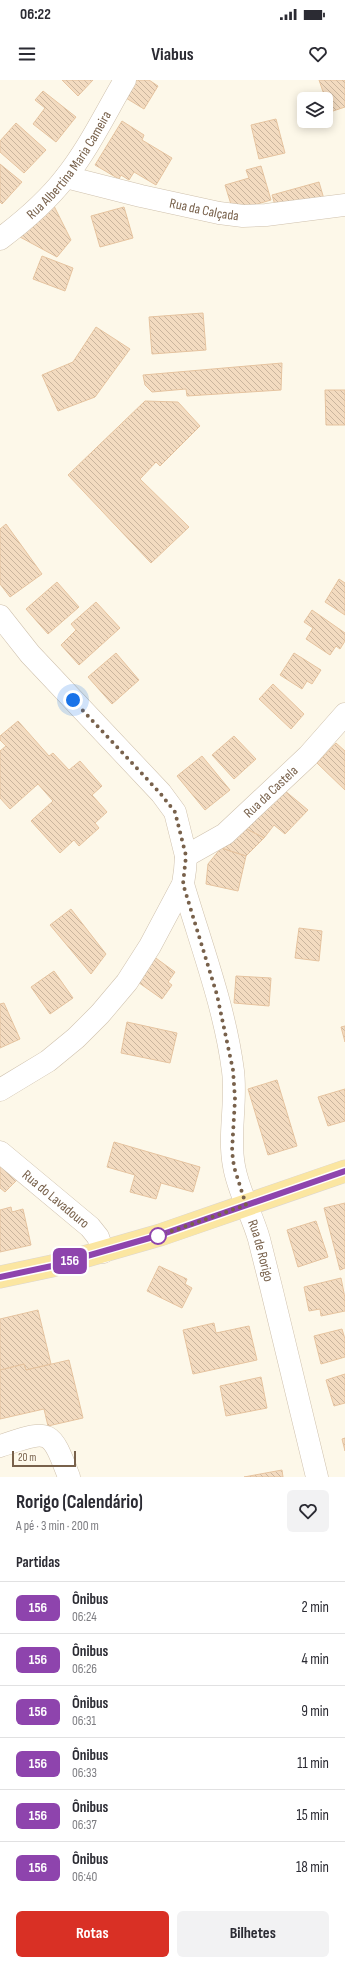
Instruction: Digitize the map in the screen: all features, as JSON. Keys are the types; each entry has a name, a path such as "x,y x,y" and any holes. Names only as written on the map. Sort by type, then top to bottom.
{"main road":[{"path":"0,1277 103,1252 160,1235 345,1171"}],"street":[{"name":"Rua Albertina Maria Cameira","path":"0,239 46,199 66,177 88,144 125,80"},
{"name":"Rua da Calçada","path":"66,177 141,196 219,213 243,216 266,215 345,205"},
{"path":"0,616 30,654 160,793 175,812 186,856 183,884 150,946 131,976 100,1014 76,1038 48,1061 0,1090"},
{"name":"Rua da Castela","path":"186,856 225,834 308,756 345,714"},
{"name":"Rua de Rorigo","path":"183,884 217,995 233,1070 235,1099 232,1151 234,1167 257,1234 317,1477"},
{"name":"Rua do Lavadouro","path":"0,1152 90,1227 98,1236 103,1252"},
{"path":"0,1446 41,1434 47,1436 53,1440 58,1449 69,1477"}],"building":[{"path":"62,80 93,80 78,96"},
{"path":"130,80 149,80 158,86 144,109 121,95"},
{"path":"319,80 345,80 345,107 333,111 333,92 323,92"},
{"path":"43,91 76,117 56,142 33,124 45,108 35,100"},
{"path":"276,119 285,153 259,159 251,125"},
{"path":"122,121 144,135 142,140 172,158 156,185 134,172 129,180 121,175 119,179 95,165"},
{"path":"16,123 46,150 24,173 0,152 0,141"},
{"path":"0,164 22,182 2,204 0,202"},
{"path":"261,166 271,200 233,211 225,185 249,178 246,170"},
{"path":"319,182 324,199 277,212 272,195"},
{"path":"54,206 71,240 57,257 20,237"},
{"path":"124,207 133,238 100,247 91,216"},
{"path":"42,256 73,268 65,291 33,279"},
{"path":"203,313 206,350 152,354 149,317"},
{"path":"96,327 130,349 95,397 58,411 42,375 73,362"},
{"path":"282,363 281,390 187,396 186,389 152,392 145,385 143,375"},
{"path":"325,390 345,390 345,425 326,425"},
{"path":"145,401 178,402 200,426 160,466 156,462 140,479 189,527 151,563 68,475"},
{"path":"6,524 42,574 10,597 0,584 0,529"},
{"path":"339,579 345,583 345,615 325,602"},
{"path":"57,582 79,607 48,634 26,609"},
{"path":"96,602 120,628 79,665 61,645 76,630 71,624"},
{"path":"312,610 345,633 345,641 340,649 336,646 330,655 306,639 313,628 304,622"},
{"path":"116,653 139,680 112,704 88,677"},
{"path":"294,653 321,670 312,684 307,681 302,689 280,675"},
{"path":"273,684 304,714 291,729 259,699"},
{"path":"18,721 49,756 53,753 69,770 80,761 102,786 92,795 107,812 95,823 99,828 79,846 74,840 60,853 31,821 53,801 38,784 10,809 0,798 0,751 6,746 0,740 0,736"},
{"path":"234,736 256,759 234,779 212,755"},
{"path":"336,743 345,751 345,790 317,763"},
{"path":"202,756 230,790 205,810 177,776"},
{"path":"284,790 308,810 285,834 274,825 264,838 245,828"},
{"path":"245,828 264,838 246,856 221,848"},
{"path":"221,848 246,856 238,891 206,884 208,864"},
{"path":"71,909 106,954 91,974 50,925"},
{"path":"299,928 322,931 319,961 295,958"},
{"path":"153,956 175,972 168,982 172,985 162,999 135,980"},
{"path":"54,971 73,998 50,1014 31,987"},
{"path":"236,976 271,978 269,1006 234,1003"},
{"path":"4,1003 20,1039 0,1048 0,1004"},
{"path":"127,1022 177,1033 170,1063 121,1053"},
{"path":"345,1026 345,1042 341,1027"},
{"path":"277,1080 297,1146 268,1155 248,1089"},
{"path":"345,1089 345,1121 328,1126 318,1097"},
{"path":"114,1142 200,1167 193,1192 161,1183 156,1199 130,1192 135,1175 107,1167"},
{"path":"0,1159 20,1177 5,1192 0,1188"},
{"path":"345,1203 345,1268 340,1270 324,1208"},
{"path":"11,1207 12,1212 23,1209 31,1245 0,1252 0,1210"},
{"path":"316,1221 328,1257 298,1267 287,1230"},
{"path":"159,1266 187,1279 185,1284 192,1288 182,1308 147,1291"},
{"path":"341,1278 345,1298 345,1311 321,1316 320,1309 309,1311 304,1287"},
{"path":"38,1310 51,1364 26,1370 24,1364 0,1370 0,1319"},
{"path":"214,1323 216,1333 249,1326 257,1360 193,1374 183,1330"},
{"path":"342,1329 345,1339 345,1357 321,1364 314,1336"},
{"path":"69,1360 83,1418 48,1426 44,1409 0,1419 0,1370 24,1364 26,1370"},
{"path":"345,1374 345,1403 334,1406 326,1380"},
{"path":"261,1377 267,1408 226,1416 220,1386"},
{"path":"345,1438 345,1451 342,1439"},
{"path":"282,1470 283,1477 244,1477"}],"bus line":[{"name":"156","path":"0,1277 52,1266 127,1246 345,1171"}],"route":[{"path":"73,700 160,793 175,812 186,856 183,884 217,995 233,1070 235,1099 232,1151 234,1167 246,1205 158,1236"}]}
